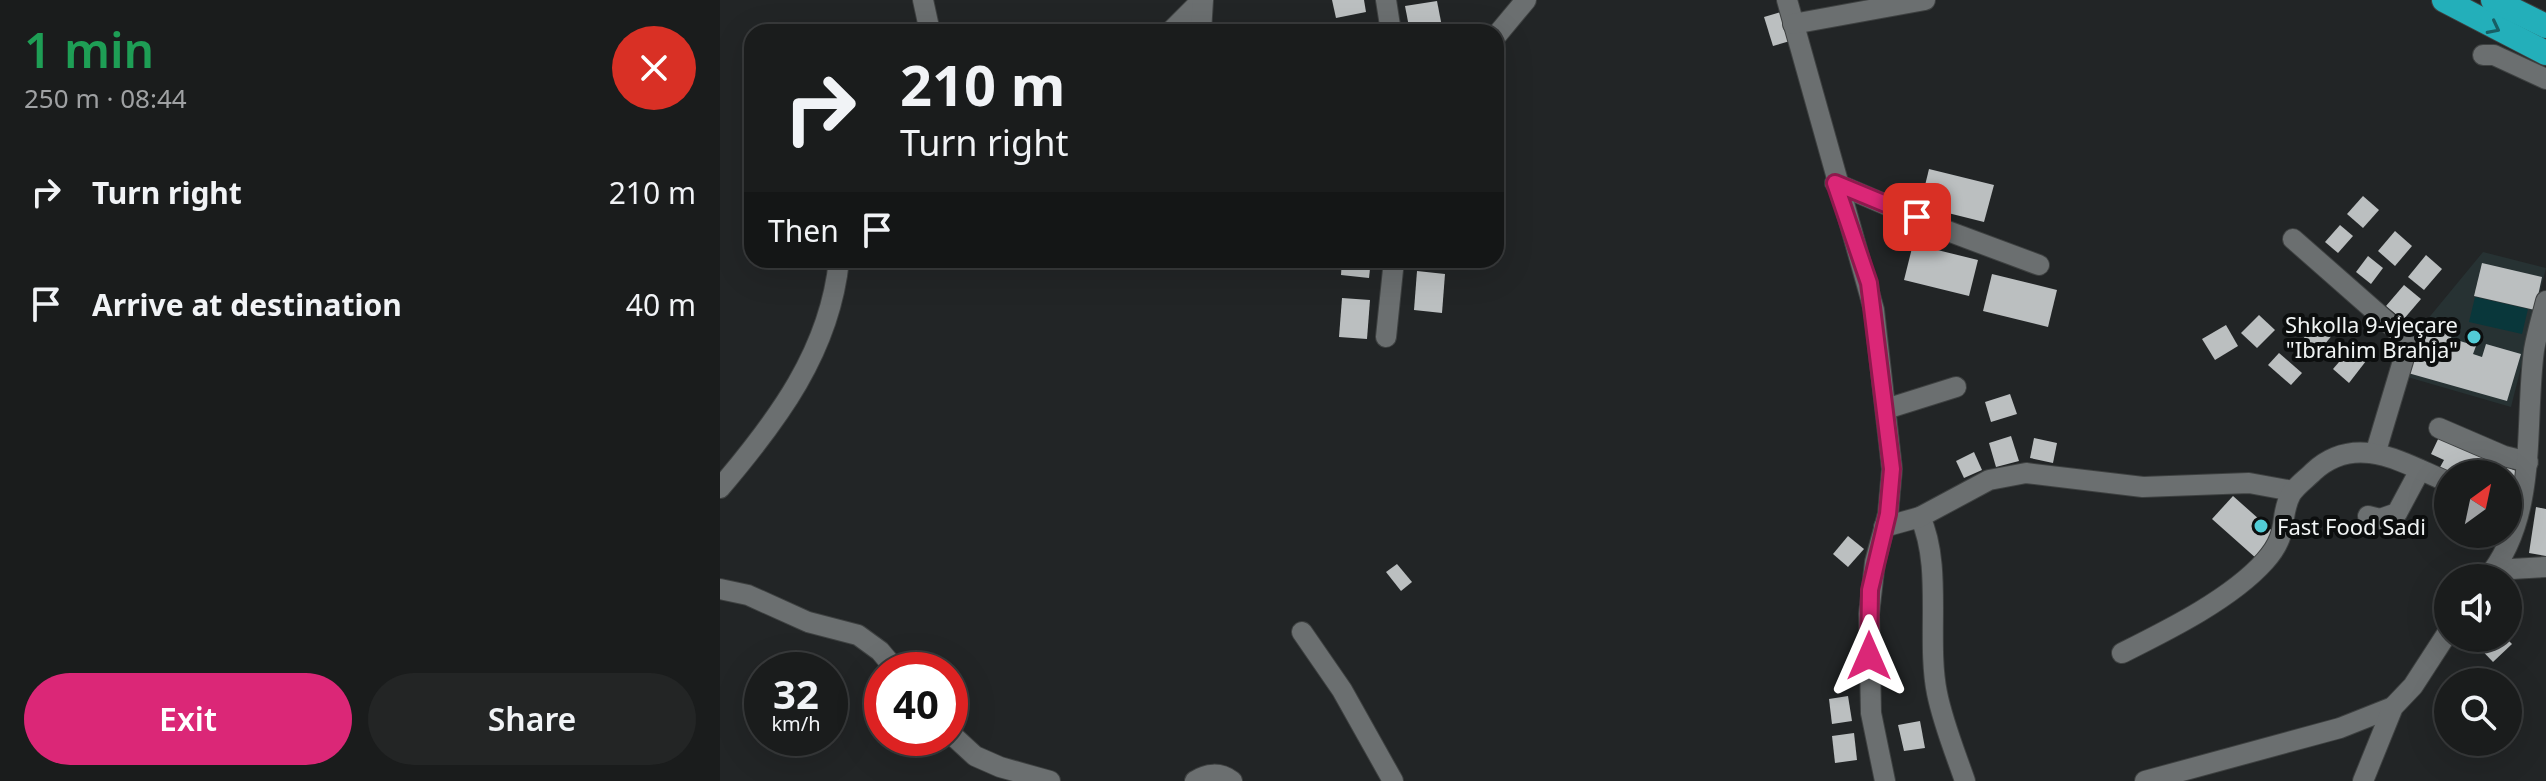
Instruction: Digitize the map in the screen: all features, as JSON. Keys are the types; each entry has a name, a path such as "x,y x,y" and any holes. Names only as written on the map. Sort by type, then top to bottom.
{"highway":[{"path":"2444,0 2546,53"},
{"path":"2493,0 2546,26"}],"street":[{"path":"923,0 928,24"},
{"path":"1178,24 1202,0"},
{"path":"1201,24 1202,0"},
{"path":"1386,0 1390,24"},
{"path":"1504,26 1526,0"},
{"path":"1787,0 1835,183 1869,283 1886,409 1892,469 1884,527 1870,590 1869,656 1871,713 1885,781"},
{"path":"1793,24 1925,0"},
{"path":"2483,55 2494,55 2546,79"},
{"path":"1835,183 1945,230 2039,265"},
{"path":"2293,239 2409,341 2376,451"},
{"path":"720,488 772,427 814,351 827,325 838,268"},
{"path":"1386,337 1393,268"},
{"path":"2522,481 2528,462 2540,384 2534,350 2546,301"},
{"path":"1886,409 1956,387"},
{"path":"2439,428 2504,456 2528,462"},
{"path":"2122,653 2176,627 2264,563 2281,541 2293,491 2318,467 2339,456 2376,451 2434,476"},
{"path":"2368,516 2380,519 2397,513 2420,470"},
{"path":"1884,527 1920,517 1989,480 2026,473 2143,487 2249,483 2293,491"},
{"path":"1920,517 1927,532 1930,558 1930,626 1937,693 1965,781"},
{"path":"2522,570 2546,567"},
{"path":"720,589 748,595 808,622 858,635 881,652"},
{"path":"1302,632 1342,690 1393,781"},
{"path":"2363,781 2393,707 2413,686 2435,652"},
{"path":"2145,781 2340,728 2393,707"},
{"path":"968,750 1000,767 1050,781"},
{"path":"1195,781 1207,774 1226,776 1232,781"}],"shaded area":[{"name":"Shkolla 9-vjeçare \"Ibrahim Brahja\"","path":"2483,252 2546,268 2511,407 2404,376 2422,326"},
{"path":"2475,297 2528,309 2522,334 2469,322"}],"building":[{"path":"1332,0 1364,0 1366,12 1336,18"},
{"path":"1437,1 1441,24 1408,24 1405,6"},
{"path":"1781,12 1790,41 1773,46 1764,17"},
{"path":"1929,169 1994,185 1984,222 1920,206"},
{"path":"2363,196 2379,210 2363,228 2347,214"},
{"path":"2340,225 2353,236 2338,253 2325,242"},
{"path":"2395,231 2412,246 2395,266 2378,251"},
{"path":"1913,244 1978,260 1969,296 1904,280"},
{"path":"2426,255 2442,269 2424,290 2408,277"},
{"path":"2368,256 2383,268 2371,284 2356,272"},
{"path":"2482,263 2542,277 2535,310 2474,296"},
{"path":"1341,268 1370,268 1369,278 1341,275"},
{"path":"1417,271 1445,274 1442,313 1414,310"},
{"path":"1992,274 2057,290 2048,327 1983,311"},
{"path":"2404,285 2421,299 2403,320 2386,306"},
{"path":"1342,298 1370,300 1367,339 1339,337"},
{"path":"2259,315 2275,330 2257,348 2241,333"},
{"path":"2316,321 2333,334 2317,354 2301,342"},
{"path":"2226,325 2238,346 2215,360 2202,339"},
{"path":"2422,326 2452,335 2448,347 2457,350 2460,341 2476,346 2473,354 2482,357 2486,344 2521,354 2507,401 2408,373"},
{"path":"2351,348 2366,361 2349,383 2333,369"},
{"path":"2279,353 2302,373 2291,385 2268,365"},
{"path":"2010,394 2017,414 1991,422 1985,402"},
{"path":"2440,435 2493,460 2444,460 2431,454"},
{"path":"2011,436 2019,461 1996,467 1989,443"},
{"path":"2034,438 2057,443 2053,463 2030,458"},
{"path":"1974,452 1982,470 1964,478 1956,461"},
{"path":"2233,496 2278,536 2257,559 2212,519"},
{"path":"2536,507 2546,509 2546,556 2529,553"},
{"path":"1848,536 1864,549 1848,567 1833,554"},
{"path":"1397,564 1412,582 1401,591 1386,572"},
{"path":"2483,652 2504,652 2493,662"},
{"path":"1848,696 1852,721 1832,724 1829,699"},
{"path":"1920,721 1925,748 1904,751 1898,725"},
{"path":"1854,733 1857,760 1835,763 1832,736"}],"place":[{"name":"Shkolla 9-vjeçare \"Ibrahim Brahja\"","path":"2474,337"},
{"name":"Fast Food Sadi","path":"2261,526"}],"route":[{"path":"1869,656 1870,590 1888,514 1892,469 1869,283 1835,183 1917,217"}]}
